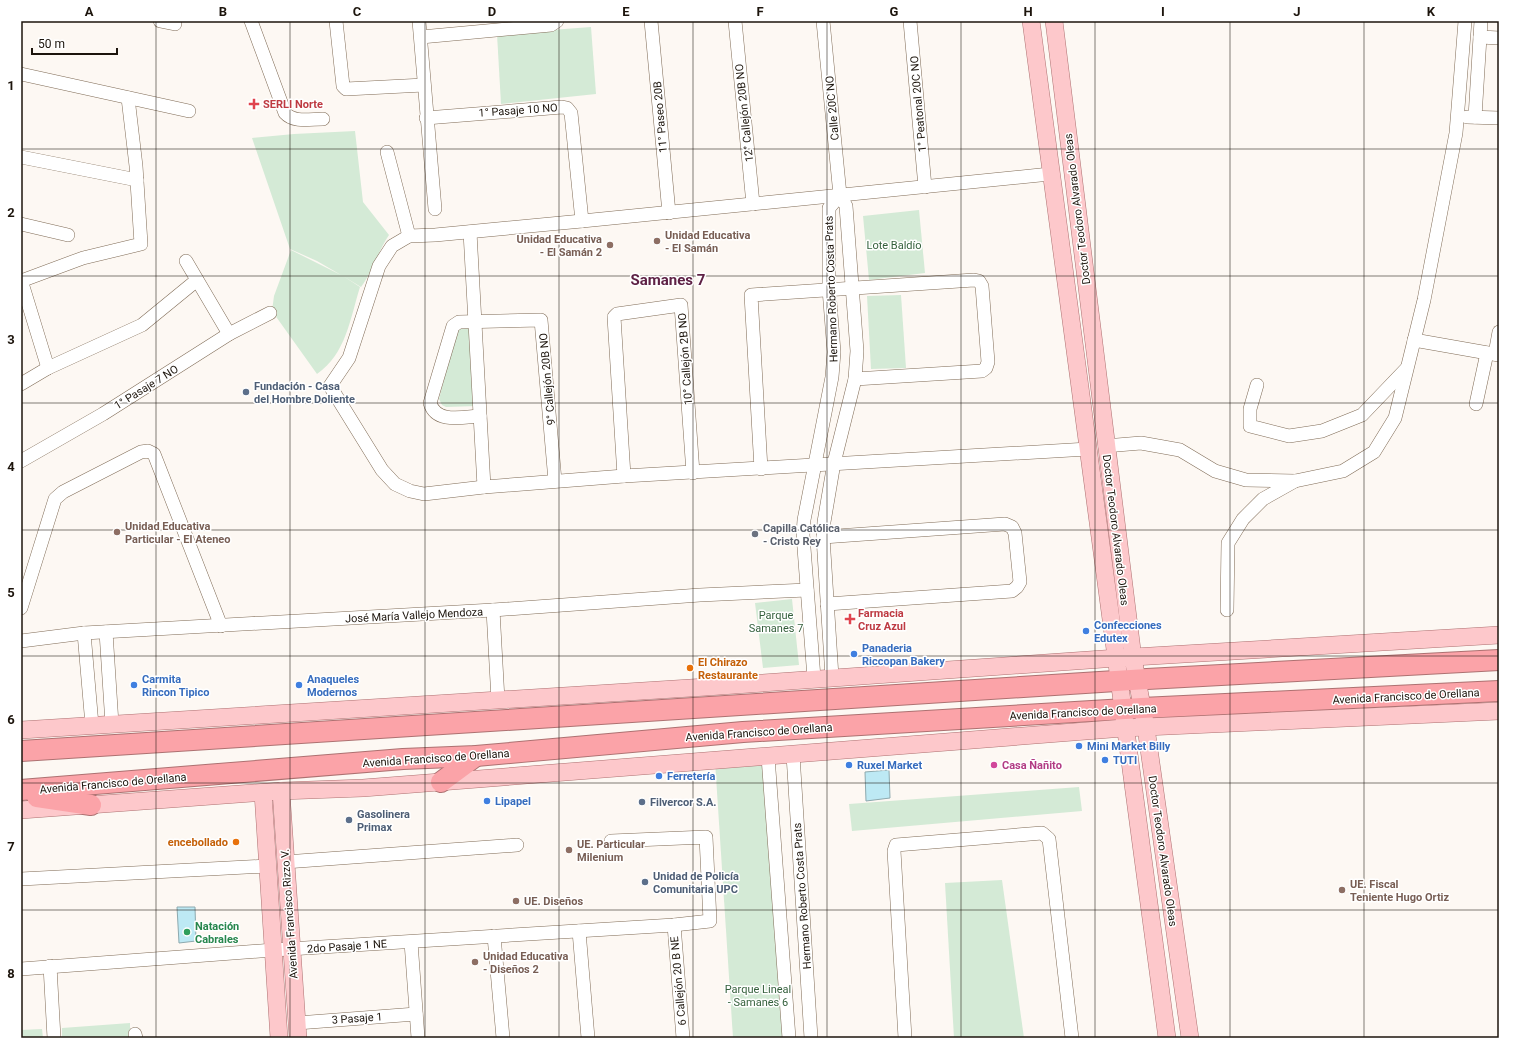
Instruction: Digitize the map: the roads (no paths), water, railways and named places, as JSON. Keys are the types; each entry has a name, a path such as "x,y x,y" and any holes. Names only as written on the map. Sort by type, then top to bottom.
{"highway":[{"path":"21,752 1128,680 1499,660"},
{"name":"Avenida Francisco de Orellana","path":"21,790 403,759 476,756 743,732 1130,715 1499,691"},
{"path":"441,782 476,756"},
{"path":"21,794 91,805"}],"main road":[{"name":"Doctor Teodoro Alvarado Oleas","path":"1031,21 1050,174 1088,449 1128,680 1130,715 1167,1038"},
{"name":"Doctor Teodoro Alvarado Oleas","path":"1054,21 1105,446 1125,658"},
{"path":"21,730 1125,658 1499,636"},
{"name":"Avenida Francisco de Orellana","path":"1146,728 1499,711"},
{"name":"Doctor Teodoro Alvarado Oleas","path":"1130,715 1146,728 1190,1038"},
{"name":"Avenida Francisco de Orellana","path":"21,810 281,791 356,789 793,755 1130,715"},
{"name":"Avenida Francisco Rizzo V.","path":"281,791 297,1030"},
{"name":"Avenida Francisco Rizzo V.","path":"263,793 279,1038"}],"street":[{"path":"160,21 175,24"},
{"path":"251,21 285,113 290,118 296,119 323,119"},
{"path":"336,21 343,86 346,89 424,85"},
{"path":"419,21 426,118 435,209"},
{"path":"421,37 551,25 557,21"},
{"name":"11° Paseo 20B","path":"651,21 669,213"},
{"name":"12° Callejón 20B NO","path":"736,21 753,204"},
{"name":"Calle 20C NO","path":"824,21 840,195"},
{"name":"1° Peatonal 20C NO","path":"910,21 925,187"},
{"path":"1105,446 1141,443 1180,450 1215,471 1246,480 1295,481 1343,471 1374,452 1395,418 1433,254 1456,133 1465,21"},
{"path":"1475,117 1481,21"},
{"path":"1480,37 1499,38"},
{"path":"21,74 189,111"},
{"path":"48,368 21,280 83,258 141,244 137,180 128,98"},
{"name":"1° Pasaje 10 NO","path":"426,118 562,107 567,108 571,113 582,221"},
{"path":"1457,117 1499,118"},
{"path":"387,152 409,236"},
{"path":"21,157 137,180"},
{"path":"1050,174 669,213 470,232 409,236 392,246 379,266 349,358 330,386 382,470 395,484 410,491 424,494 484,487 624,476 1088,449"},
{"name":"Hermano Roberto Costa Prats","path":"814,678 803,536 804,520 832,377 834,352 829,289 828,208 840,195 846,206 857,351 855,379 834,463 824,522 823,537 832,677"},
{"path":"21,224 68,234"},
{"path":"470,232 484,487"},
{"path":"186,261 229,334"},
{"path":"21,384 48,368 142,325 197,280"},
{"path":"762,469 751,295 852,287 974,280 979,282 982,286 988,362 986,368 982,371 855,379"},
{"name":"10° Callejón 2B NO","path":"624,476 614,318 617,314 681,305 693,473"},
{"name":"1° Pasaje 7 NO","path":"21,461 103,414 229,334 270,312"},
{"name":"9° Callejón 20B NO","path":"474,323 541,320 555,481"},
{"path":"474,323 459,322 453,326 430,403 433,411 439,416 447,418 480,416"},
{"path":"1476,404 1494,354 1499,332"},
{"path":"1414,340 1494,354"},
{"path":"1257,385 1250,409 1250,426 1290,436 1322,431 1362,415 1407,368"},
{"path":"21,608 56,499 70,488 141,452 148,451 154,454 221,626"},
{"path":"1227,610 1228,543 1243,519 1263,499 1295,481"},
{"path":"823,537 1005,524 1012,527 1015,533 1020,582 1012,591 827,604"},
{"name":"José María Vallejo Mendoza","path":"21,641 84,633 493,610 700,595 807,590"},
{"path":"493,610 498,700"},
{"path":"106,632 112,724"},
{"path":"84,633 92,725"},
{"name":"Hermano Roberto Costa Prats","path":"793,755 811,1038"},
{"name":"Hermano Roberto Costa Prats","path":"768,757 789,1038"},
{"path":"904,1038 894,858 896,845 1042,833 1049,839 1072,1038"},
{"name":"2do Pasaje 1 NE","path":"21,969 273,950 674,925 710,920 706,837 612,841"},
{"path":"285,862 517,845"},
{"path":"21,879 267,866"},
{"name":"6 Callejón 20 B NE","path":"674,925 683,1038"},
{"path":"579,931 588,1038"},
{"path":"494,936 503,1038"},
{"path":"411,942 418,1038"},
{"path":"50,966 54,1038"},
{"path":"786,988 808,987"},
{"name":"3 Pasaje 1","path":"297,1030 416,1014"}],"water":[{"path":"889,770 890,798 866,801 865,772"},
{"name":"Natación Cabrales","path":"177,907 195,907 196,941 179,943"}],"place":[{"name":"SERLI Norte","path":"254,104"},
{"name":"Unidad Educativa - El Samán","path":"657,241"},
{"name":"Unidad Educativa - El Samán 2","path":"610,245"},
{"name":"Fundación - Casa del Hombre Doliente","path":"246,392"},
{"name":"Unidad Educativa Particular - El Ateneo","path":"117,532"},
{"name":"Capilla Católica - Cristo Rey","path":"755,534"},
{"name":"Farmacia Cruz Azul","path":"850,619"},
{"name":"Confecciones Edutex","path":"1086,631"},
{"name":"Panaderia Riccopan Bakery","path":"854,654"},
{"name":"El Chirazo Restaurante","path":"690,668"},
{"name":"Carmita Rincon Tipico","path":"134,685"},
{"name":"Anaqueles Modernos","path":"299,685"},
{"name":"Mini Market Billy","path":"1079,746"},
{"name":"TUTI","path":"1105,760"},
{"name":"Ruxel Market","path":"849,765"},
{"name":"Casa Ñañito","path":"994,765"},
{"name":"Ferretería","path":"659,776"},
{"name":"Lipapel","path":"487,801"},
{"name":"Filvercor S.A.","path":"642,802"},
{"name":"Gasolinera Primax","path":"349,820"},
{"name":"encebollado","path":"236,842"},
{"name":"UE. Particular Milenium","path":"569,850"},
{"name":"Unidad de Policía Comunitaria UPC","path":"645,882"},
{"name":"UE. Fiscal Teniente Hugo Ortiz","path":"1342,890"},
{"name":"UE. Diseños","path":"516,901"},
{"name":"Natación Cabrales","path":"187,932"},
{"name":"Unidad Educativa - Diseños 2","path":"475,962"}],"district":[{"name":"Samanes 7","path":"668,280"}],"park label":[{"name":"Lote Baldío","path":"894,245"},
{"name":"Parque Samanes 7","path":"776,621"},
{"name":"Parque Lineal - Samanes 6","path":"758,995"}]}
